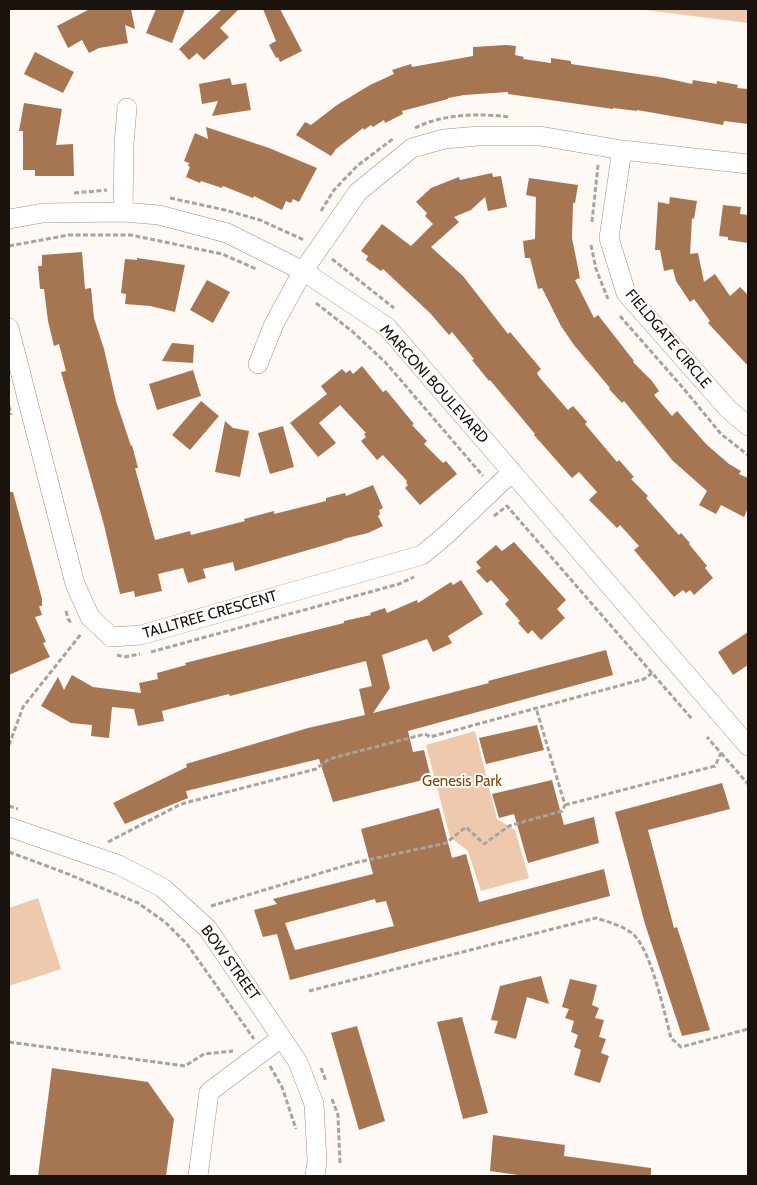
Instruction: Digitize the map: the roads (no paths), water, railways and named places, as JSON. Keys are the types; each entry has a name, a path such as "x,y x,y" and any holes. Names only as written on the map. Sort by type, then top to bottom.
{"street":[{"path":"123,212 124,144 127,108"},
{"path":"258,364 274,324 303,272 358,192 412,148 444,139 479,136 540,136 622,150 748,164"},
{"name":"FIELDGATE CIRCLE","path":"622,150 609,238 626,293 728,409 748,426"},
{"name":"MARCONI BOULEVARD","path":"9,219 43,213 123,212 159,215 227,233 303,272 387,327 746,739"},
{"name":"TALLTREE CRESCENT","path":"9,328 75,584 90,617 111,637 141,636 422,556 512,472"},
{"name":"BOW STREET","path":"9,827 119,865 163,888 208,929 298,1062 314,1104 316,1176"},
{"path":"198,1176 210,1092 282,1038"}],"park label":[{"name":"Genesis Park","path":"462,782"}]}
